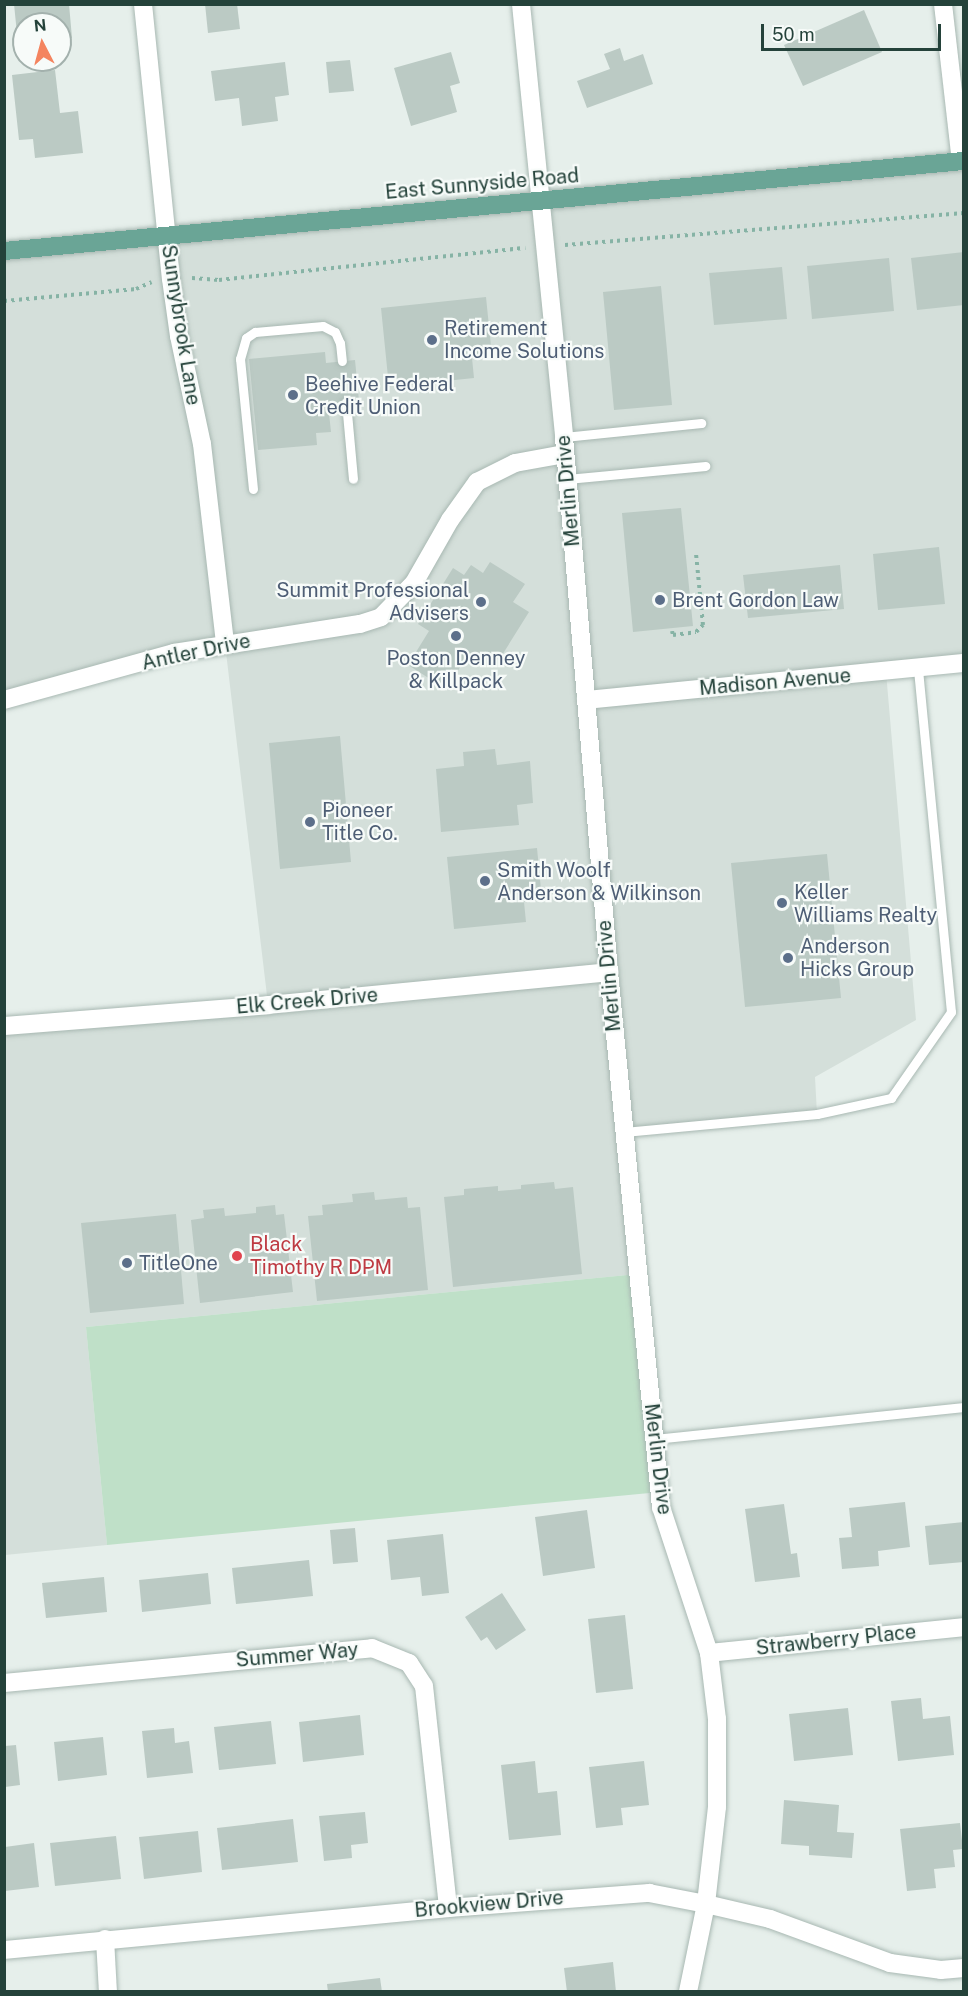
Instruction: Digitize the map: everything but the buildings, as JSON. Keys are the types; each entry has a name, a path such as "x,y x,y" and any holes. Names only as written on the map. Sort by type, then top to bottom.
{"main road":[{"name":"East Sunnyside Road","path":"4,251 962,161"}],"street":[{"name":"Sunnybrook Lane","path":"143,4 166,236 179,336 202,444 225,644"},
{"name":"Merlin Drive","path":"521,4 564,445 609,972 661,1507 709,1653 717,1719 717,1807 706,1904 688,1992"},
{"path":"943,4 962,161"},
{"name":"Antler Drive","path":"4,700 174,653 360,624 381,617 414,583 450,520 477,482 514,463 564,445"},
{"name":"Madison Avenue","path":"586,700 963,663"},
{"name":"Elk Creek Drive","path":"4,1026 268,1005 609,972"},
{"name":"Strawberry Place","path":"709,1653 963,1627"},
{"name":"Summer Way","path":"4,1683 372,1648 409,1663 424,1686 448,1908"},
{"name":"Brookview Drive","path":"4,1950 448,1908 649,1893 770,1919 890,1963 941,1970 963,1968"},
{"path":"105,1939 108,1992"}],"lane":[{"path":"253,489 240,359 246,338 255,332 323,326 335,332 340,343 342,361"},
{"path":"346,402 353,479"},
{"path":"564,445 701,423"},
{"path":"567,479 705,465"},
{"path":"624,1132 817,1114 891,1098 951,1012 918,668"},
{"path":"654,1439 963,1407"}],"path":[{"path":"574,244 963,213"},
{"path":"202,278 219,280 506,250"},
{"path":"4,301 136,289 147,283"},
{"path":"672,631 673,635 696,632 703,625 696,555"}],"shaded area":[{"path":"963,161 963,663 886,672 916,1020 815,1077 817,1114 624,1132 638,1274 86,1327 107,1545 5,1555 5,1028 268,1004 225,644 5,700 5,251"}],"green space":[{"path":"638,1274 660,1492 107,1545 86,1327"}],"place":[{"name":"Retirement Income Solutions","path":"432,340"},
{"name":"Beehive Federal Credit Union","path":"293,395"},
{"name":"Brent Gordon Law","path":"660,600"},
{"name":"Summit Professional Advisers","path":"481,602"},
{"name":"Poston Denney & Killpack","path":"456,636"},
{"name":"Pioneer Title Co.","path":"310,822"},
{"name":"Smith Woolf Anderson & Wilkinson","path":"485,881"},
{"name":"Keller Williams Realty","path":"782,903"},
{"name":"Anderson Hicks Group","path":"788,958"},
{"name":"Black Timothy R DPM","path":"237,1256"},
{"name":"TitleOne","path":"127,1263"}]}
